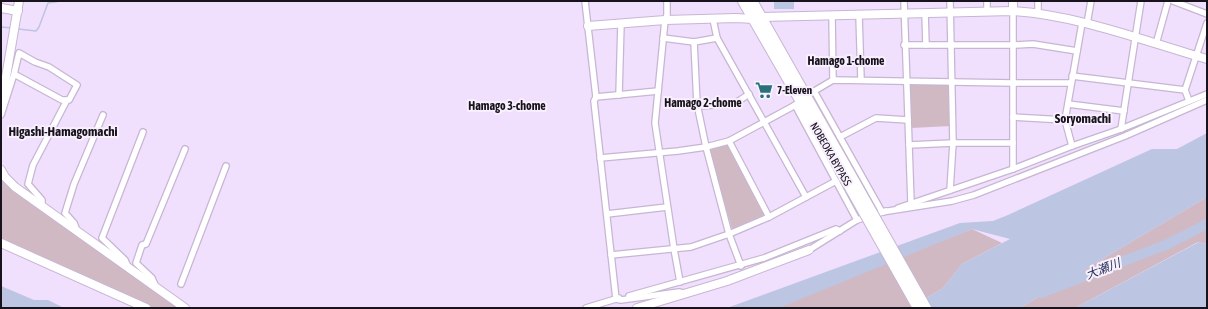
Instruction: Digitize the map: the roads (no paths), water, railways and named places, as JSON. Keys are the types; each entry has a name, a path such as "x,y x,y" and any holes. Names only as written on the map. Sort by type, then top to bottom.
{"highway":[{"name":"NOBEOKA BYPASS","path":"743,1 758,18"},
{"name":"NOBEOKA BYPASS","path":"752,1 758,18 842,166 918,308"},
{"name":"NOBEOKA BYPASS","path":"842,166 926,308"}],"street":[{"path":"1,106 14,37 18,1"},
{"path":"585,1 596,97 594,101 616,299"},
{"path":"667,1 667,15 665,20 655,123 680,282"},
{"path":"904,1 904,45 911,203"},
{"path":"950,1 953,143 950,190"},
{"path":"987,1 987,11"},
{"path":"1013,1 1013,169"},
{"path":"1038,1 1038,13"},
{"path":"1072,146 1065,120 1077,51 1091,1"},
{"path":"1121,129 1141,1"},
{"path":"1156,44 1168,1"},
{"path":"1173,1 1184,3 1207,14"},
{"path":"1,8 18,11"},
{"path":"588,26 665,20 1013,11 1038,13 1065,18 1207,59"},
{"path":"925,13 926,45"},
{"path":"859,15 861,80"},
{"path":"832,16 833,80"},
{"path":"714,19 717,38 806,197"},
{"path":"619,95 621,23"},
{"path":"1189,101 1185,90 1207,23"},
{"path":"663,38 694,42 717,38"},
{"path":"694,42 697,106 706,147 729,234 741,266"},
{"path":"904,45 1033,44 1077,51"},
{"path":"1,115 14,74 19,52 35,62 49,67 77,85 69,100 67,100 33,166 28,184 42,200 42,206"},
{"path":"14,74 62,100 67,100"},
{"path":"1072,76 1185,90"},
{"path":"600,158 706,147 729,141 833,80 952,83 1071,82"},
{"path":"596,97 658,91"},
{"path":"697,106 734,104 749,94"},
{"path":"637,308 727,281 809,250 857,220 1013,169 1121,129 1207,94"},
{"path":"804,98 840,137 882,212"},
{"path":"804,98 836,180 857,220"},
{"path":"882,212 952,201 974,195 1125,136 1207,100"},
{"path":"1068,104 1124,111"},
{"path":"77,231 74,223 65,213 74,184 103,115"},
{"path":"1013,117 1065,120"},
{"path":"840,137 876,118 908,120"},
{"path":"128,267 125,260 102,238 143,132"},
{"path":"729,141 768,217"},
{"path":"909,145 1013,143"},
{"path":"156,287 152,278 136,263 142,245 146,244 185,149"},
{"path":"181,284 226,166"},
{"path":"1,170 5,177 15,187 185,308"},
{"path":"611,255 691,248 729,234 768,217 836,180"},
{"path":"606,214 667,207"},
{"path":"586,308 741,266 788,250 836,229 840,231"},
{"path":"1,243 146,308"},
{"path":"616,299 621,300 678,292 685,294"}],"water":[{"path":"774,1 794,1 794,9 774,9"},
{"path":"1207,133 1207,197 1020,308 909,308 943,288 962,264 1010,239 972,229 779,308 727,308 960,223 993,221 1152,149 1177,149"},
{"path":"1199,242 1207,244 1207,308 1075,308"},
{"path":"1,286 34,300 48,300 64,308 1,308"}],"waterway":[{"path":"18,29 36,31 48,3 61,1"},
{"path":"1,27 12,28"},
{"name":"大瀬川","path":"1041,293 1168,244 1207,224"}],"place":[{"name":"7-Eleven","path":"764,90"}],"district":[{"name":"Hamago 1-chome","path":"846,61"},
{"name":"Hamago 2-chome","path":"703,103"},
{"name":"Hamago 3-chome","path":"507,106"},
{"name":"Soryomachi","path":"1083,118"},
{"name":"Higashi-Hamagomachi","path":"63,131"}]}
